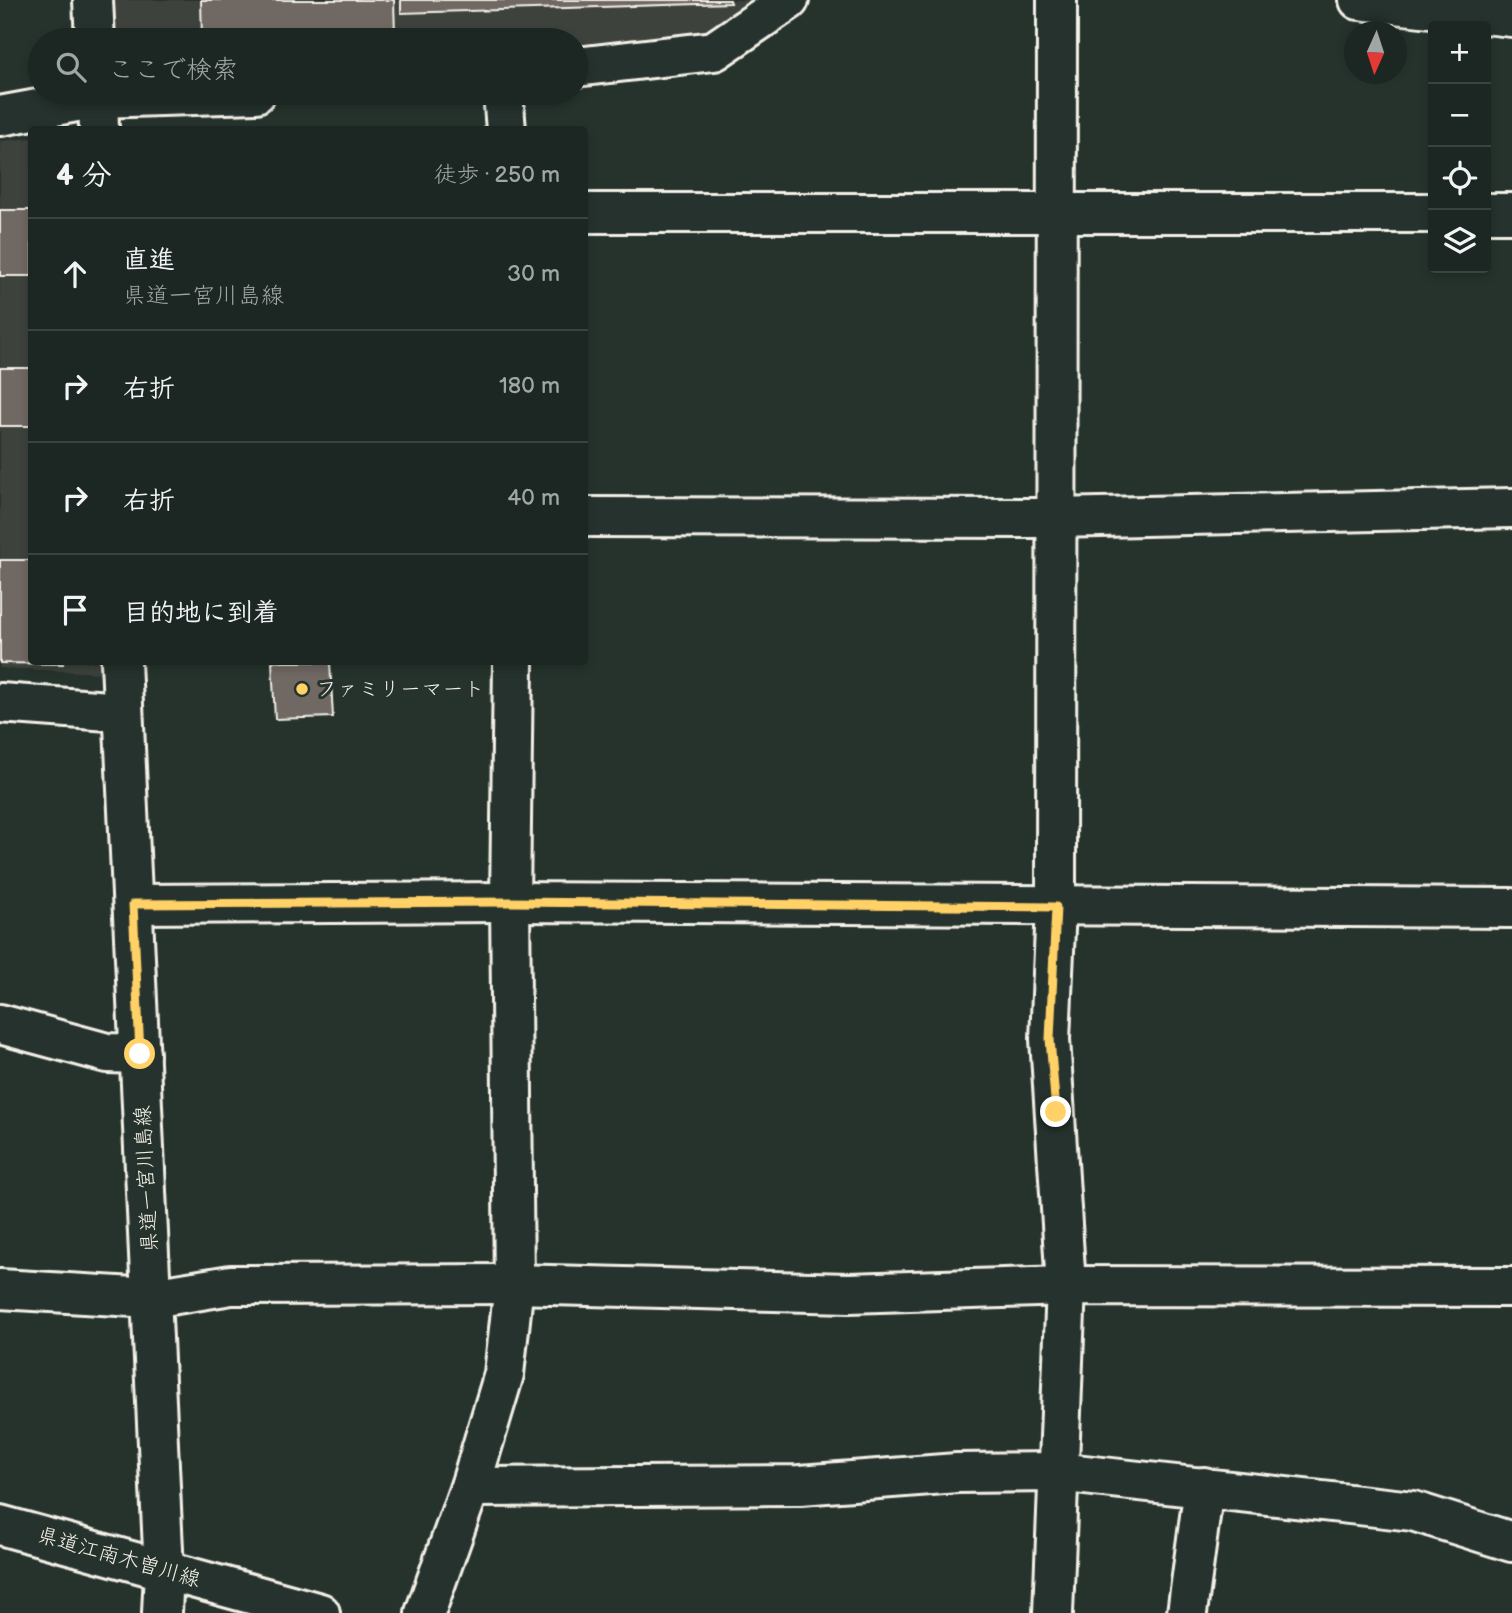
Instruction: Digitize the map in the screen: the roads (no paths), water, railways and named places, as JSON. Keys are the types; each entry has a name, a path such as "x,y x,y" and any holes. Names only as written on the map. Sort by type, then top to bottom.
{"street":[{"path":"93,0 94,28"},
{"path":"588,65 714,51 789,0"},
{"path":"1053,1613 1066,1286 1050,1039 1056,907 1057,0"},
{"path":"1359,0 1512,17"},
{"path":"0,116 121,105"},
{"path":"504,105 506,126"},
{"path":"588,213 1428,213"},
{"path":"1491,213 1512,213"},
{"path":"588,517 1055,519 1512,508"},
{"name":"県道一宮川島線","path":"121,665 164,1571 162,1613"},
{"path":"425,1613 470,1487 504,1374 514,1284 510,902 513,665"},
{"path":"0,703 123,712"},
{"path":"133,904 510,902 1512,908"},
{"path":"0,1024 107,1053 140,1054"},
{"path":"0,1289 152,1298 232,1285 514,1284 849,1293 1066,1286 1512,1287"},
{"path":"470,1487 800,1485 957,1473 1058,1472 1413,1511 1512,1542"},
{"path":"1187,1613 1204,1487"},
{"name":"県道江南木曽川線","path":"0,1525 320,1613"}],"place":[{"name":"ファミリーマート","path":"302,689"}]}
